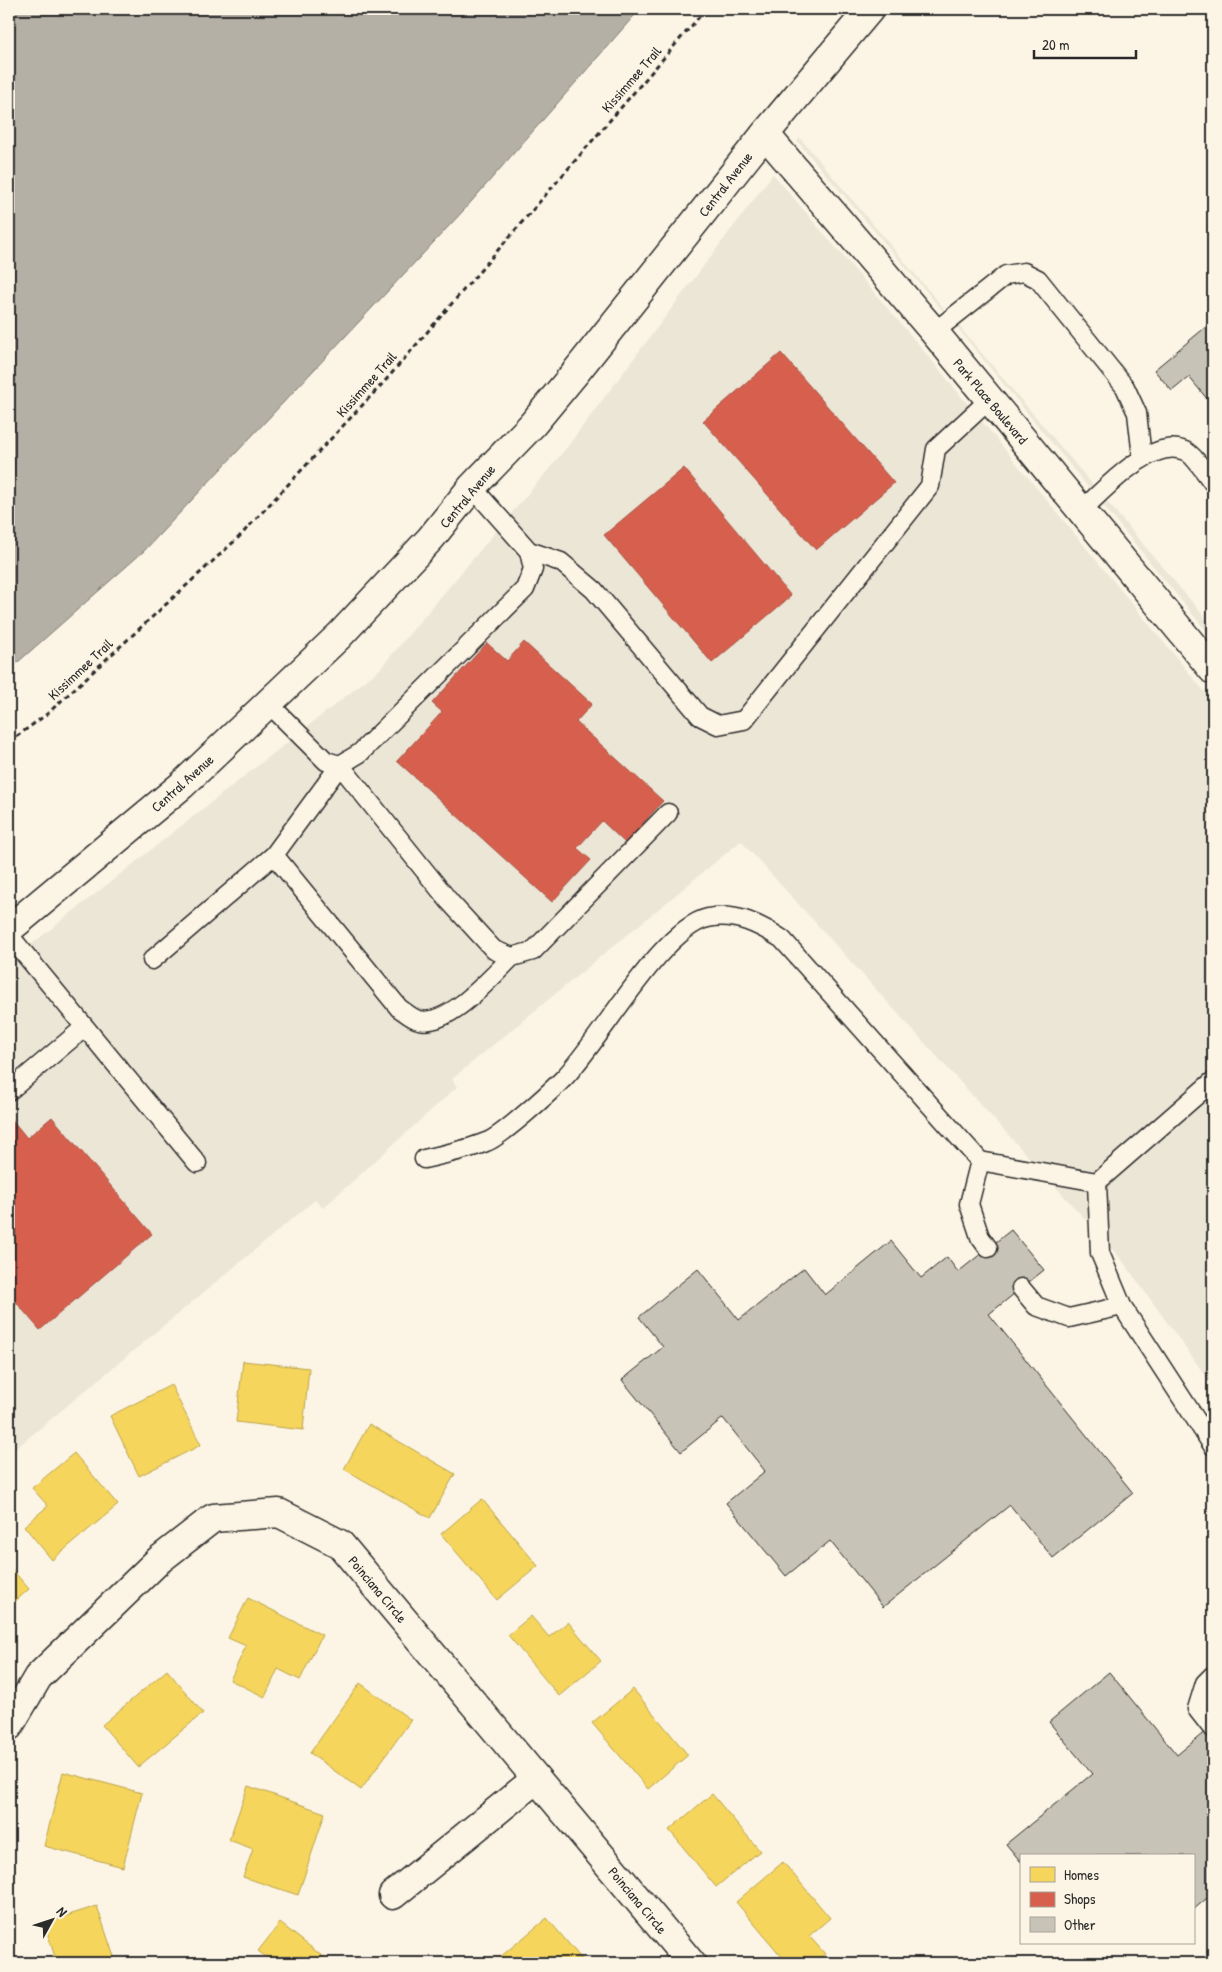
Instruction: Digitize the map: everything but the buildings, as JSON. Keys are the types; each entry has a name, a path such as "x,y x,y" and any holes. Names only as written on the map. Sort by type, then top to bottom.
{"street":[{"name":"Central Avenue","path":"9,929 182,785 339,636 425,546 472,487 532,425 765,134 870,9"},
{"name":"Park Place Boulevard","path":"765,134 934,332 1213,670"},
{"name":"Poinciana Circle","path":"9,1726 38,1677 159,1560 214,1518 279,1513 340,1544 691,1963"},
{"path":"393,1895 536,1779"}],"lane":[{"path":"934,332 1006,276 1024,272 1038,279 1125,387 1137,413 1142,457"},
{"path":"529,551 562,562 594,590 700,716 718,724 744,720 930,486 936,449 989,400"},
{"path":"1082,510 1142,457 1173,448 1186,451 1213,482"},
{"path":"152,960 274,855 340,765 360,753 525,589 533,570 529,551 472,487"},
{"path":"268,703 326,761 340,765 449,901 494,950 512,957"},
{"path":"274,855 400,1008 418,1020 436,1020 460,1006 512,957 533,951 668,813"},
{"path":"424,1160 488,1142 564,1079 646,972 683,931 707,918 730,916 760,925 782,939 980,1160 1098,1182"},
{"path":"9,936 197,1163"},
{"path":"9,1091 85,1027"},
{"path":"1098,1182 1213,1082"},
{"path":"980,1160 969,1204 980,1237 988,1248"},
{"path":"1098,1182 1100,1254 1122,1306 1213,1446"},
{"path":"1021,1288 1036,1306 1069,1318 1122,1306"},
{"path":"1210,1727 1197,1709 1205,1683 1213,1675"}],"path":[{"name":"Kissimmee Trail","path":"9,742 47,714 239,537 385,381 706,9"}],"shaded area":[{"path":"9,9 640,9 464,210 144,551 9,670"},
{"path":"800,138 1213,627 1213,639 950,319 797,141"},
{"path":"773,174 919,345 1213,702 1213,1386 1122,1260 741,841 452,1079 457,1087 323,1208 315,1200 9,1454 9,962 379,670 564,451"}]}
